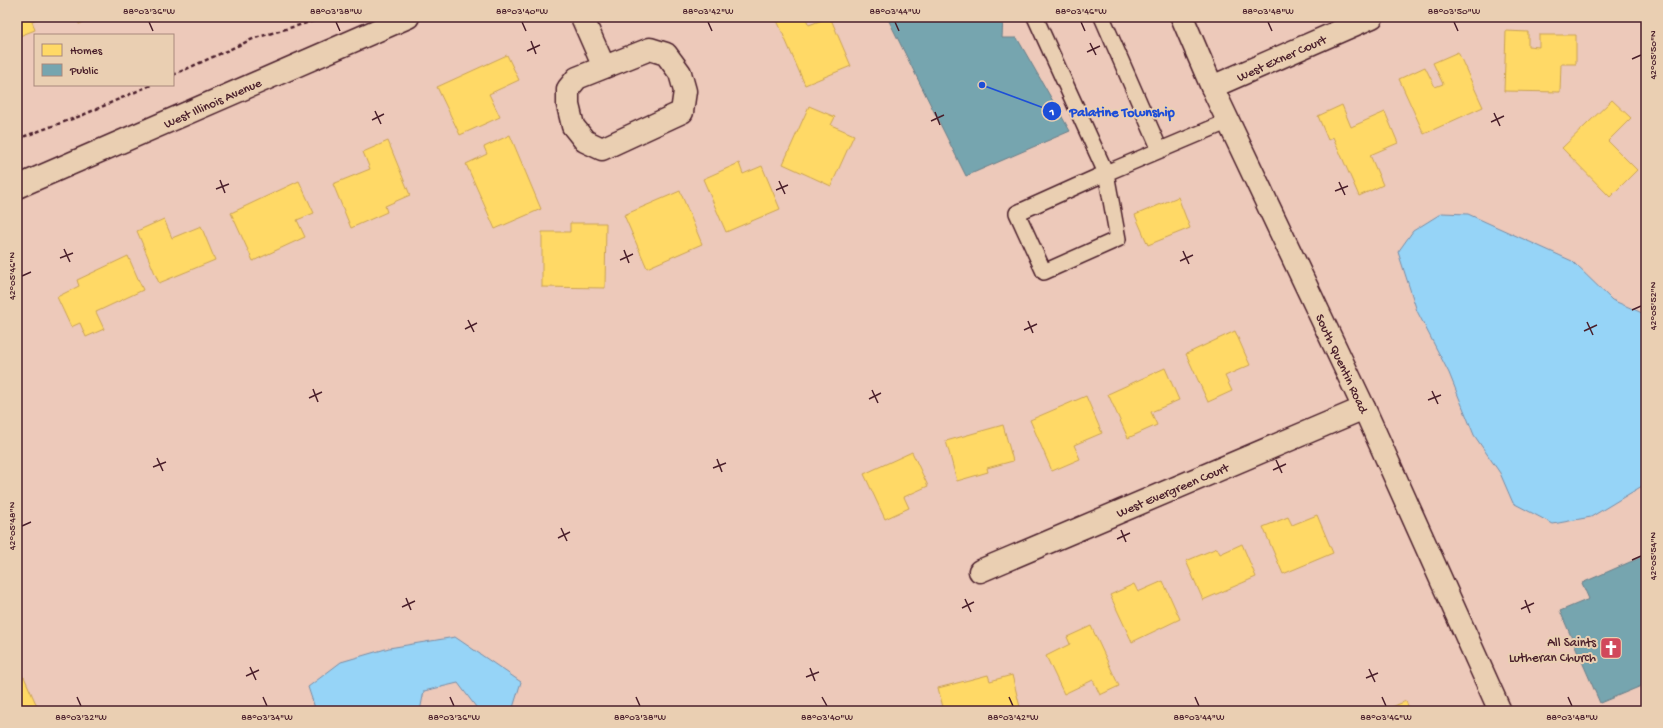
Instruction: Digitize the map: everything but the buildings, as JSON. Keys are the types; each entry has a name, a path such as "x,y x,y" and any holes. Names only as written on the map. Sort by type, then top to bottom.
{"main road":[{"name":"West Illinois Avenue","path":"17,187 408,17"},
{"path":"582,17 604,67"},
{"name":"South Quentin Road","path":"1182,17 1212,87 1364,408 1500,711"},
{"name":"West Exner Court","path":"1212,87 1372,17"},
{"path":"650,49 666,54 680,73 685,91 682,112 602,149 585,141 573,126 568,105 568,90 577,78 604,67 650,49"},
{"name":"West Evergreen Court","path":"980,571 1364,408"}],"lane":[{"path":"1036,17 1106,172 1118,239 1044,272 1017,213 1106,172 1229,121"},
{"path":"1102,17 1160,150"}],"path":[{"path":"174,75 255,38 327,17"},
{"path":"17,139 83,115 148,86"}],"water":[{"path":"1442,213 1468,214 1572,261 1612,300 1640,312 1646,318 1646,481 1642,486 1591,517 1553,524 1513,503 1500,473 1474,435 1449,373 1417,311 1398,252 1413,231"},
{"path":"455,637 521,682 512,711 479,711 458,683 424,691 420,711 316,711 308,687 341,662 389,648"}],"place":[{"name":"Palatine Township","path":"982,85"},
{"name":"All Saints Lutheran Church","path":"1611,648"}]}
